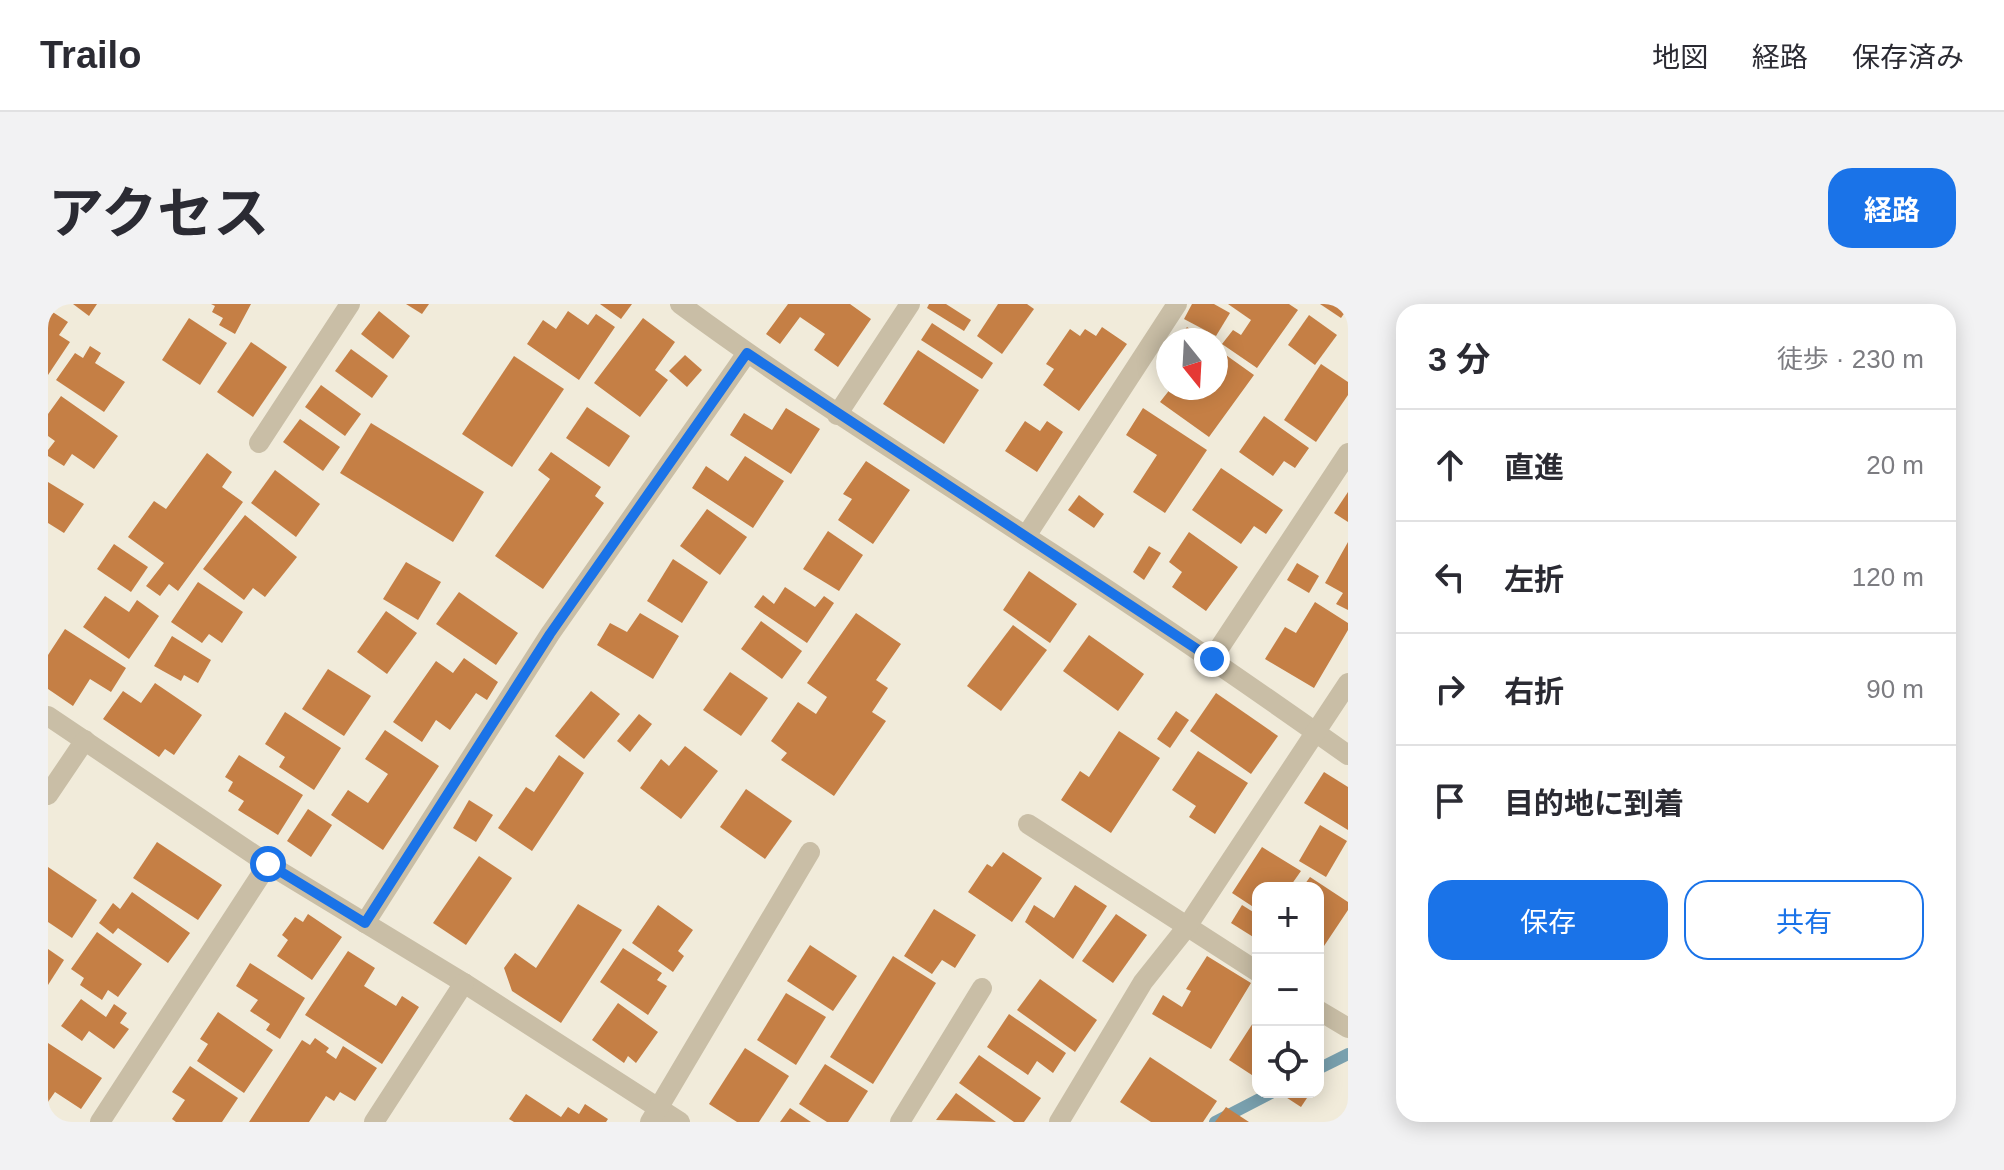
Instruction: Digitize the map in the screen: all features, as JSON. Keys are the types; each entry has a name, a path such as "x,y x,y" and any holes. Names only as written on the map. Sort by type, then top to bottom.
{"street":[{"path":"259,443 350,304"},
{"path":"680,304 837,415 1212,659 1348,755"},
{"path":"837,415 910,304"},
{"path":"1026,536 1177,304"},
{"path":"365,923 550,634 747,353"},
{"path":"1212,659 1348,453"},
{"path":"1059,1122 1143,982 1186,928 1348,683"},
{"path":"48,716 268,864 464,983 654,1115 680,1122"},
{"path":"48,795 85,740"},
{"path":"1028,824 1252,968"},
{"path":"654,1115 810,852"},
{"path":"100,1122 268,864"},
{"path":"374,1122 464,983"},
{"path":"900,1122 982,988"},
{"path":"1324,1014 1348,1028"}],"building":[{"path":"73,304 97,304 89,316"},
{"path":"211,304 251,304 235,334 219,325 223,318 212,312 215,306"},
{"path":"406,304 429,304 422,314"},
{"path":"600,304 632,304 621,319"},
{"path":"788,304 850,304 871,319 838,367 814,350 825,334 800,317 780,344 766,334"},
{"path":"929,304 946,304 971,320 964,331 927,308"},
{"path":"998,304 1027,304 1034,309 1002,354 977,336"},
{"path":"1192,304 1214,304 1230,313 1221,328 1201,328 1184,319"},
{"path":"1228,304 1289,304 1298,310 1257,368 1228,348 1228,336 1233,330 1241,335 1251,320"},
{"path":"1320,304 1348,304 1348,308 1341,318"},
{"path":"48,309 68,322 59,335 70,342 48,375"},
{"path":"379,311 410,336 393,359 361,334"},
{"path":"568,311 588,325 596,314 615,327 579,380 527,344 543,320 556,329"},
{"path":"1309,315 1337,335 1315,365 1288,345"},
{"path":"189,318 227,343 200,385 162,360"},
{"path":"643,318 675,342 655,370 668,380 640,417 594,383"},
{"path":"932,323 993,363 982,379 921,340"},
{"path":"1102,327 1127,344 1079,411 1043,385 1054,369 1046,364 1070,329 1080,336 1085,329 1096,336"},
{"path":"251,342 287,367 253,417 217,392"},
{"path":"90,346 101,353 95,363 125,382 104,412 56,380 75,353 83,358"},
{"path":"351,349 388,376 372,398 335,371"},
{"path":"918,350 979,390 944,444 883,404"},
{"path":"685,355 702,370 687,387 669,371"},
{"path":"514,356 564,389 512,467 462,434"},
{"path":"1228,357 1254,375 1209,437 1160,402 1228,400"},
{"path":"1321,364 1348,382 1348,395 1316,442 1284,420"},
{"path":"321,385 361,414 345,436 305,407"},
{"path":"61,396 118,436 94,469 72,454 64,466 48,456 48,450 55,441 48,436 48,414"},
{"path":"587,407 630,436 609,467 566,438"},
{"path":"786,408 820,429 791,474 730,435 744,413 772,430"},
{"path":"1143,408 1207,450 1165,513 1133,492 1157,455 1126,435"},
{"path":"1264,416 1309,448 1295,468 1284,461 1273,476 1239,452"},
{"path":"300,419 340,447 323,471 283,442"},
{"path":"1025,421 1040,431 1047,421 1063,432 1037,472 1005,451"},
{"path":"371,423 484,492 453,542 340,473"},
{"path":"551,452 601,487 595,496 604,503 543,589 495,556 550,479 538,470"},
{"path":"207,453 232,472 222,487 243,502 178,591 169,584 160,596 146,586 164,563 128,537 154,501 166,509"},
{"path":"745,456 784,481 753,528 692,488 706,466 728,481"},
{"path":"866,461 910,490 873,544 838,520 852,499 843,494"},
{"path":"1221,468 1283,510 1266,534 1254,526 1241,544 1192,510"},
{"path":"275,470 320,504 296,537 251,503"},
{"path":"48,482 84,504 64,533 48,523"},
{"path":"1348,492 1348,522 1334,513"},
{"path":"1079,495 1104,514 1094,528 1068,510"},
{"path":"707,509 747,537 720,575 680,546"},
{"path":"245,515 297,557 265,597 253,588 244,600 203,569"},
{"path":"828,531 863,555 839,591 803,569"},
{"path":"1189,532 1238,567 1206,611 1172,587 1182,572 1169,562"},
{"path":"1348,542 1348,610 1336,604 1343,593 1325,583"},
{"path":"114,544 148,567 131,592 97,569"},
{"path":"1149,546 1161,553 1144,580 1133,572"},
{"path":"673,559 708,582 682,623 647,601"},
{"path":"406,562 441,582 418,620 383,599"},
{"path":"1297,563 1319,576 1309,593 1287,580"},
{"path":"1029,571 1077,604 1050,643 1003,610"},
{"path":"198,582 243,612 222,643 209,634 202,643 171,622"},
{"path":"785,587 815,607 824,596 834,603 807,643 754,607 763,595 774,604"},
{"path":"459,592 518,633 496,665 436,624"},
{"path":"105,596 129,612 137,600 159,616 129,659 83,627"},
{"path":"1315,602 1348,623 1348,630 1314,688 1265,659 1285,627 1296,633"},
{"path":"386,611 417,633 387,674 357,652"},
{"path":"640,613 679,636 653,679 597,645 610,623 627,632"},
{"path":"856,613 901,644 876,680 888,688 872,712 886,721 834,796 781,760 787,753 771,741 798,702 816,714 827,697 807,683"},
{"path":"761,621 802,651 782,679 741,649"},
{"path":"1013,625 1047,650 1001,711 967,686"},
{"path":"65,629 126,668 111,692 90,679 73,706 48,689 48,655"},
{"path":"1089,635 1144,674 1118,711 1063,671"},
{"path":"172,636 211,660 198,683 184,675 181,681 154,666"},
{"path":"464,658 498,682 487,700 476,693 450,730 436,720 422,742 393,722 436,661 453,673"},
{"path":"328,669 371,696 344,736 302,709"},
{"path":"730,672 768,698 741,736 703,710"},
{"path":"155,683 202,715 174,755 165,749 159,757 103,719 123,691 141,703"},
{"path":"591,691 620,714 584,759 555,736"},
{"path":"1216,693 1278,736 1251,774 1190,731"},
{"path":"1176,711 1189,720 1170,748 1157,739"},
{"path":"285,712 341,748 314,790 279,767 285,757 265,744"},
{"path":"639,714 652,724 630,752 617,741"},
{"path":"385,730 439,766 383,850 331,815 348,790 368,803 388,774 365,759"},
{"path":"1119,731 1160,758 1111,833 1061,800 1080,771 1089,777"},
{"path":"685,746 718,771 681,819 640,788 661,759 669,766"},
{"path":"1198,751 1248,783 1215,834 1189,817 1196,806 1172,790"},
{"path":"239,755 303,795 278,835 238,810 244,801 228,791 233,782 225,777"},
{"path":"559,755 584,773 532,851 498,828 526,787 534,792"},
{"path":"1324,772 1348,787 1348,830 1304,803"},
{"path":"746,789 792,821 765,859 720,827"},
{"path":"469,800 493,815 476,842 453,828"},
{"path":"308,809 332,825 311,857 287,841"},
{"path":"1320,825 1347,841 1326,877 1299,861"},
{"path":"157,842 222,885 198,920 133,878"},
{"path":"1262,847 1301,871 1293,882 1252,882 1252,906 1232,893"},
{"path":"1003,852 1042,878 1012,922 968,892 987,864 992,867"},
{"path":"479,856 512,878 466,945 433,923"},
{"path":"48,867 97,900 72,938 48,922"},
{"path":"1075,885 1107,906 1073,959 1025,922 1034,905 1054,918"},
{"path":"1324,886 1348,902 1348,910 1324,946"},
{"path":"132,892 190,933 168,963 118,928 113,934 99,923 113,903 120,909"},
{"path":"578,904 622,930 561,1023 512,991 504,968 515,953 536,968"},
{"path":"658,905 693,930 678,951 684,956 673,972 632,943"},
{"path":"1242,905 1252,911 1252,936 1231,923"},
{"path":"934,909 976,935 955,968 942,960 932,974 904,956"},
{"path":"308,914 342,937 312,980 277,956 288,940 282,935 295,917 303,922"},
{"path":"1116,914 1147,935 1113,983 1082,961"},
{"path":"97,932 142,964 118,997 108,990 102,1000 80,985 84,978 71,969"},
{"path":"810,945 857,976 833,1011 787,981"},
{"path":"623,948 662,973 657,980 667,986 648,1015 600,982"},
{"path":"48,949 64,960 48,985"},
{"path":"348,951 375,968 364,986 396,1006 402,996 419,1007 382,1064 305,1015"},
{"path":"893,956 936,983 873,1084 830,1057"},
{"path":"1207,956 1251,983 1211,1049 1152,1014 1163,995 1182,1007 1191,991 1186,989"},
{"path":"250,963 305,998 280,1039 266,1030 270,1024 250,1011 258,1000 236,986"},
{"path":"1040,979 1097,1020 1075,1052 1017,1010"},
{"path":"786,993 826,1017 796,1065 757,1040"},
{"path":"81,999 106,1017 114,1004 127,1013 120,1023 129,1029 114,1049 89,1031 82,1041 61,1026"},
{"path":"618,1003 658,1032 636,1063 628,1056 624,1063 592,1040"},
{"path":"218,1012 273,1050 244,1093 197,1061 208,1044 200,1039"},
{"path":"1009,1014 1066,1053 1053,1073 1037,1061 1028,1075 987,1047"},
{"path":"1252,1025 1252,1075 1229,1060"},
{"path":"315,1038 329,1048 326,1052 336,1059 343,1046 377,1068 355,1101 340,1092 334,1101 326,1096 309,1122 249,1122 302,1040 310,1045"},
{"path":"48,1043 102,1078 81,1109 55,1092 48,1102"},
{"path":"745,1048 789,1076 759,1122 737,1122 709,1104"},
{"path":"979,1055 1041,1098 1024,1122 1014,1122 959,1083"},
{"path":"1150,1057 1217,1101 1203,1122 1151,1122 1120,1102"},
{"path":"825,1064 868,1091 848,1122 827,1122 799,1104"},
{"path":"190,1066 238,1098 222,1122 176,1122 172,1119 185,1100 172,1092"},
{"path":"956,1093 996,1122 936,1120"},
{"path":"526,1094 561,1117 568,1107 579,1114 585,1104 608,1119 606,1122 514,1122 509,1119"},
{"path":"1287,1098 1307,1098 1301,1107"},
{"path":"1226,1107 1249,1122 1215,1122"},
{"path":"790,1108 811,1122 780,1122"}],"waterway":[{"path":"1324,1066 1348,1054"},
{"path":"1215,1122 1261,1098"}],"route":[{"path":"268,864 365,923 550,634 747,353 1212,659"}]}
